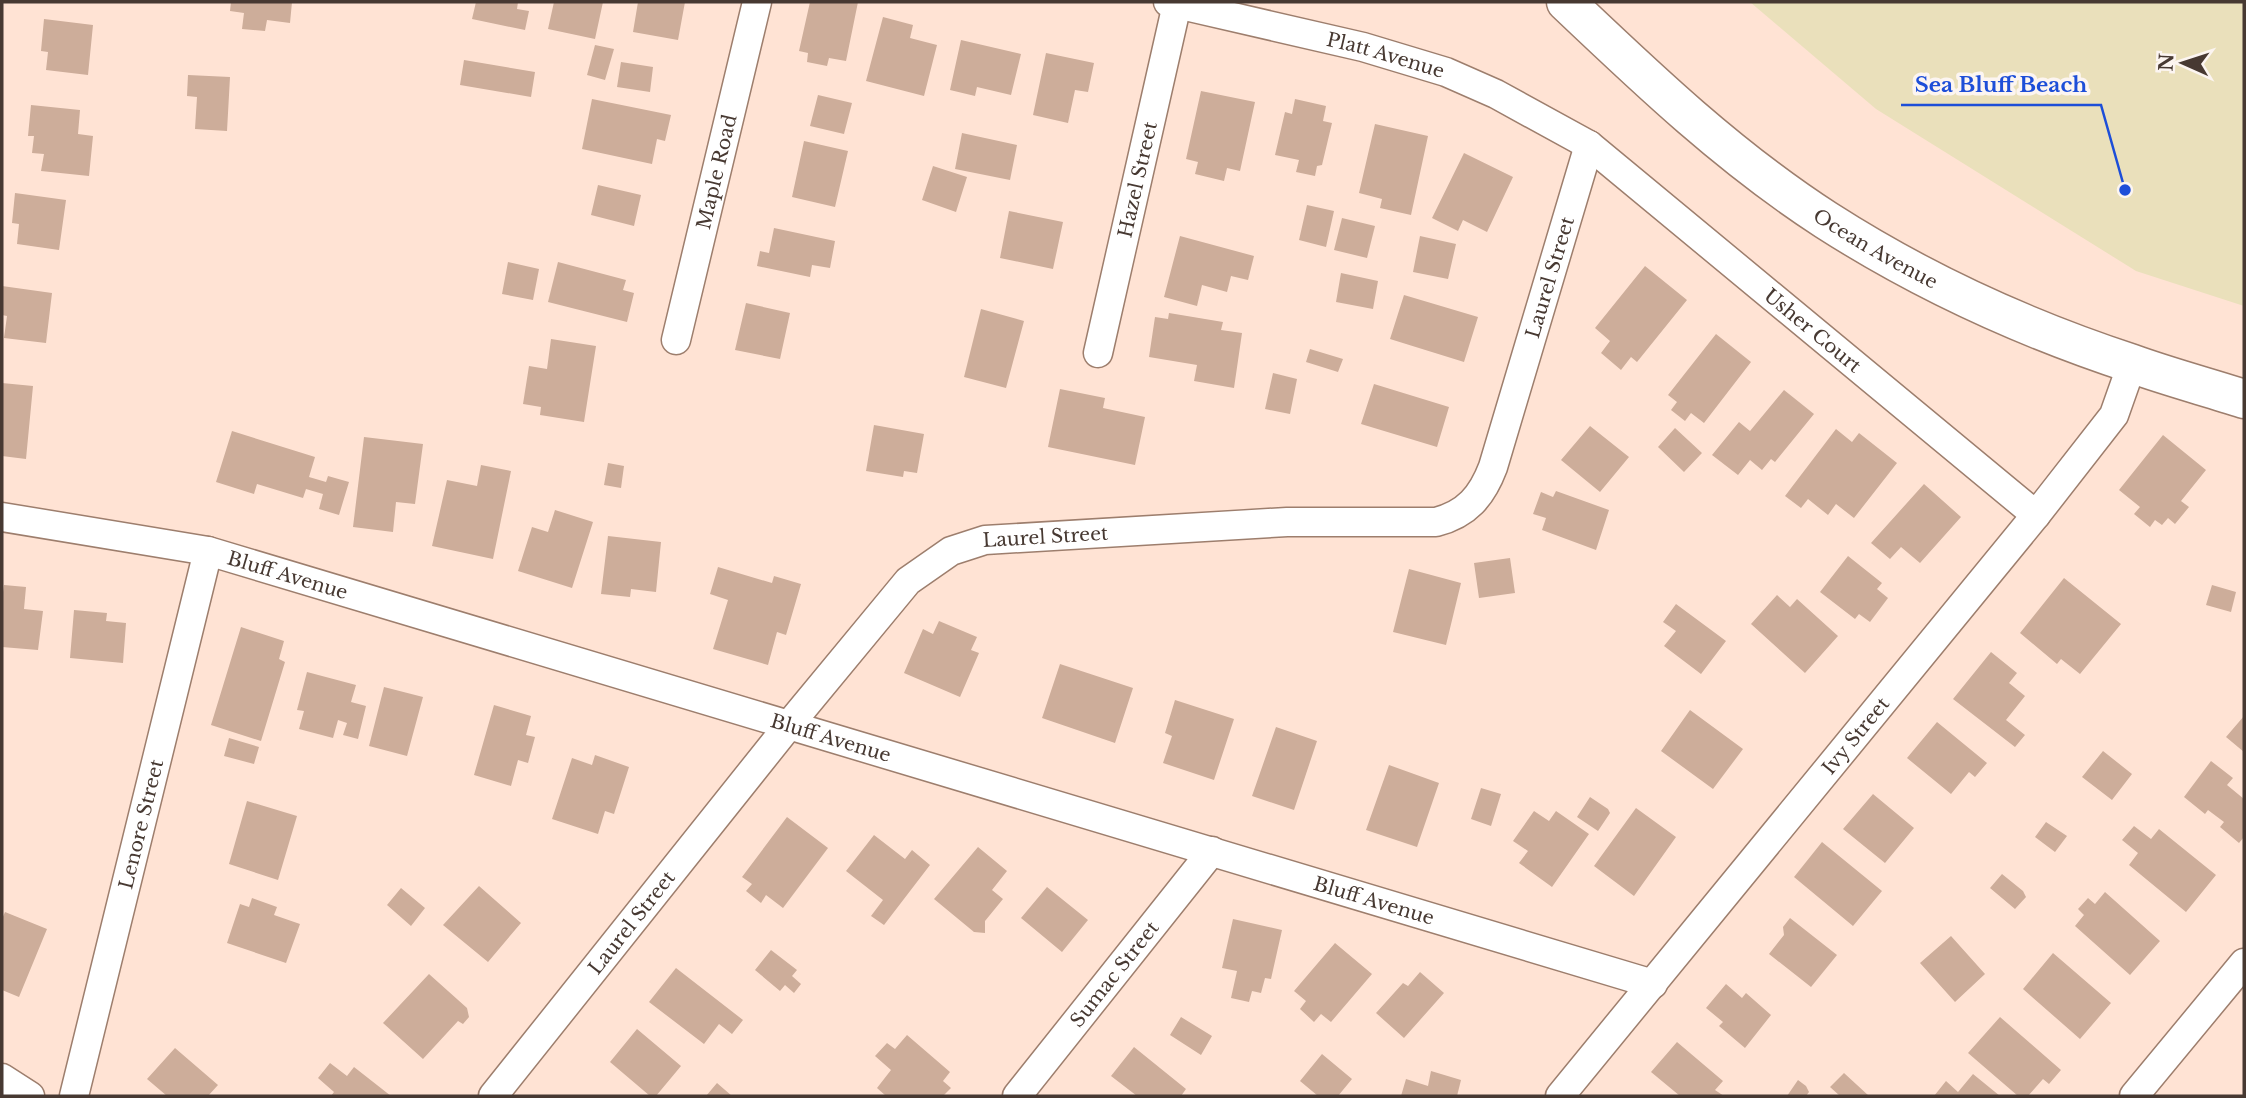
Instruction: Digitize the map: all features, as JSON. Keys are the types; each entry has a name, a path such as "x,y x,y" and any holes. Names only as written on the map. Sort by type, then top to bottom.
{"main road":[{"name":"Ocean Avenue","path":"1566,2 1662,92 1747,164 1826,220 1905,266 1997,312 2132,364 2244,399"}],"street":[{"name":"Maple Road","path":"676,340 757,2"},
{"name":"Platt Avenue","path":"1173,3 1363,47 1446,72 1496,94 1589,145"},
{"name":"Hazel Street","path":"1098,353 1173,3"},
{"name":"Usher Court","path":"1589,145 2036,515"},
{"name":"Laurel Street","path":"493,1096 789,725 908,581 951,551 985,540 1287,522 1427,522 1451,518 1465,510 1486,485 1493,467 1589,145"},
{"name":"Ivy Street","path":"1560,1096 2036,515 2114,415 2132,364"},
{"name":"Bluff Avenue","path":"2,517 208,551 1653,984"},
{"name":"Lenore Street","path":"74,1096 208,551"},
{"name":"Sumac Street","path":"1017,1096 1212,851"},
{"path":"2134,1096 2244,963"},
{"path":"2,1078 30,1096"}],"sand":[{"path":"1750,2 2244,2 2244,306 2136,271 1876,109"}],"building":[{"path":"231,2 292,2 290,23 267,20 265,31 242,29 244,13 230,11"},
{"path":"476,2 518,2 517,9 529,11 525,30 472,19"},
{"path":"554,2 603,2 595,39 548,29"},
{"path":"638,2 685,2 678,40 633,32"},
{"path":"810,2 858,2 846,61 829,58 827,66 807,62 808,53 799,51"},
{"path":"883,17 913,25 910,38 937,45 924,96 866,81"},
{"path":"44,19 93,25 88,75 46,70 48,52 41,51"},
{"path":"961,40 1021,54 1011,95 977,87 975,96 950,90"},
{"path":"595,45 614,49 605,80 587,75"},
{"path":"1046,53 1094,63 1088,92 1075,90 1068,123 1033,115"},
{"path":"464,60 535,72 531,97 460,85"},
{"path":"621,62 653,67 650,92 617,87"},
{"path":"188,75 230,77 227,131 195,129 197,97 187,96"},
{"path":"1201,91 1255,102 1240,171 1227,168 1224,181 1195,174 1198,162 1186,159"},
{"path":"818,95 852,103 844,134 810,126"},
{"path":"592,99 671,115 665,141 657,139 652,164 582,149"},
{"path":"1295,99 1326,106 1323,121 1332,123 1322,165 1317,166 1315,176 1296,172 1299,160 1275,155 1285,112 1292,114"},
{"path":"31,105 80,110 78,134 93,136 89,176 41,171 44,154 32,153 34,136 28,136"},
{"path":"1375,124 1428,136 1411,215 1380,208 1382,199 1359,193"},
{"path":"962,133 1017,145 1010,180 955,169"},
{"path":"804,141 848,151 835,207 792,197"},
{"path":"1464,153 1513,177 1487,232 1463,220 1458,231 1432,218"},
{"path":"933,166 967,177 956,212 922,200"},
{"path":"598,185 641,195 634,226 591,215"},
{"path":"15,193 66,200 59,250 17,244 19,224 12,223"},
{"path":"1307,205 1334,211 1326,247 1299,240"},
{"path":"1009,211 1063,222 1053,269 1000,258"},
{"path":"1342,218 1375,226 1367,258 1334,250"},
{"path":"774,228 835,241 830,268 812,265 810,277 757,266 760,251 769,253"},
{"path":"1180,236 1254,256 1248,280 1231,276 1227,292 1202,285 1197,306 1164,297"},
{"path":"1420,236 1456,244 1448,279 1413,272"},
{"path":"508,262 539,269 533,300 502,294"},
{"path":"558,262 626,280 623,290 634,293 627,322 548,302"},
{"path":"1645,266 1687,300 1637,362 1631,357 1621,370 1601,353 1610,341 1595,328"},
{"path":"1341,273 1378,281 1373,309 1336,302"},
{"path":"2,286 52,293 46,343 4,338 7,316 2,315"},
{"path":"1404,295 1478,317 1464,362 1390,339"},
{"path":"746,303 790,313 780,359 735,350"},
{"path":"981,309 1024,321 1006,388 964,377"},
{"path":"1169,313 1223,322 1221,330 1242,333 1234,388 1194,381 1197,365 1149,357 1155,317 1168,319"},
{"path":"1716,334 1751,362 1704,423 1691,413 1685,421 1671,410 1677,402 1668,395"},
{"path":"551,339 596,346 584,422 540,415 541,407 523,404 529,366 547,369"},
{"path":"1310,349 1343,359 1338,372 1306,362"},
{"path":"1273,373 1297,379 1290,414 1265,409"},
{"path":"2,383 33,386 26,459 2,456"},
{"path":"1374,384 1449,407 1437,447 1361,424"},
{"path":"1060,389 1105,398 1103,408 1145,417 1135,465 1048,447"},
{"path":"1784,390 1814,414 1775,462 1771,459 1762,470 1750,460 1738,475 1712,455 1739,422 1750,431"},
{"path":"874,425 924,434 917,473 904,471 903,477 866,471"},
{"path":"1590,426 1629,457 1600,492 1561,460"},
{"path":"1675,428 1702,453 1684,472 1658,447"},
{"path":"1836,429 1852,442 1859,433 1897,463 1854,518 1836,504 1828,515 1808,499 1801,508 1785,496"},
{"path":"232,431 315,457 309,477 326,482 328,476 349,482 339,515 319,509 323,494 306,489 303,498 257,484 254,494 216,482"},
{"path":"2163,435 2206,470 2181,501 2189,507 2175,524 2168,518 2162,525 2155,520 2150,527 2134,514 2140,507 2119,490"},
{"path":"364,437 423,444 415,504 396,502 393,532 353,527"},
{"path":"608,463 624,466 621,488 604,485"},
{"path":"481,465 511,471 493,559 432,546 447,480 477,486"},
{"path":"1924,484 1961,517 1920,563 1901,547 1890,559 1871,543"},
{"path":"1556,491 1609,510 1596,550 1542,530 1546,518 1533,514 1541,492 1553,497"},
{"path":"555,510 593,522 572,588 518,571 532,527 548,532"},
{"path":"608,536 661,542 656,592 631,589 630,597 601,594"},
{"path":"1848,556 1882,583 1877,589 1888,598 1870,622 1859,614 1855,619 1820,592"},
{"path":"1510,558 1515,593 1479,598 1474,563"},
{"path":"718,567 772,583 774,576 801,584 786,635 777,632 768,665 713,649 728,600 710,594"},
{"path":"1409,569 1461,583 1446,645 1393,632"},
{"path":"2064,578 2121,624 2080,674 2061,659 2057,664 2020,633"},
{"path":"4,585 26,587 24,609 43,611 38,650 2,647"},
{"path":"2212,585 2236,592 2231,612 2206,605"},
{"path":"1777,595 1790,607 1797,599 1838,636 1805,673 1751,624"},
{"path":"1676,604 1726,641 1701,674 1664,646 1676,631 1663,622"},
{"path":"74,610 107,613 106,621 126,623 123,663 70,658"},
{"path":"939,621 977,637 971,650 979,653 960,697 904,673 923,629 933,634"},
{"path":"241,627 284,641 279,659 285,662 261,741 211,725"},
{"path":"1991,652 2017,673 2009,683 2025,696 2006,720 2025,735 2015,747 1953,699"},
{"path":"1060,664 1133,688 1115,743 1042,718"},
{"path":"307,672 356,685 351,702 366,706 358,739 343,735 347,723 338,720 333,738 299,729 304,711 297,710"},
{"path":"384,687 423,697 407,756 369,746"},
{"path":"1175,700 1234,719 1214,780 1163,763 1172,736 1165,733"},
{"path":"494,705 531,716 526,735 535,737 528,763 518,760 511,786 474,775"},
{"path":"1690,710 1743,749 1713,789 1661,751"},
{"path":"2244,716 2244,752 2226,737"},
{"path":"1937,722 1987,763 1975,777 1969,772 1951,794 1907,758"},
{"path":"1276,727 1317,741 1294,810 1252,796"},
{"path":"229,738 259,747 254,764 224,756"},
{"path":"2103,751 2132,774 2112,800 2082,777"},
{"path":"595,755 629,767 614,814 605,811 598,834 552,819 572,758 592,765"},
{"path":"2211,761 2233,778 2227,785 2244,799 2244,837 2239,843 2220,827 2224,822 2208,810 2205,814 2184,797"},
{"path":"1389,765 1439,783 1417,847 1366,830"},
{"path":"1481,788 1501,794 1491,826 1471,819"},
{"path":"1873,794 1914,828 1885,863 1843,829"},
{"path":"1590,797 1610,813 1598,831 1577,817"},
{"path":"247,801 297,816 278,880 229,864"},
{"path":"1636,808 1676,837 1634,896 1594,866"},
{"path":"1534,811 1549,821 1556,811 1589,834 1552,887 1519,863 1528,851 1513,841"},
{"path":"787,817 828,848 783,908 766,895 761,903 746,891 752,884 742,877"},
{"path":"2046,822 2067,836 2055,852 2035,837"},
{"path":"2134,826 2151,839 2159,829 2216,875 2186,912 2129,865 2138,853 2122,840"},
{"path":"874,835 905,859 912,850 930,865 884,925 871,916 883,900 846,871"},
{"path":"1822,842 1882,891 1853,926 1794,877"},
{"path":"978,847 1007,871 992,890 1003,899 985,921 985,933 974,932 934,899"},
{"path":"2002,874 2023,891 2026,897 2015,909 1990,888"},
{"path":"479,886 521,923 488,962 443,925"},
{"path":"1047,887 1088,920 1062,952 1021,918"},
{"path":"401,888 425,908 411,926 387,905"},
{"path":"2105,892 2160,941 2130,975 2075,926 2084,915 2078,909 2088,898 2095,904"},
{"path":"252,898 277,907 274,915 300,924 286,963 227,943 240,904 249,907"},
{"path":"5,912 47,929 19,997 2,990 2,919"},
{"path":"1790,918 1837,955 1811,987 1769,954 1784,935 1783,927"},
{"path":"1233,919 1282,930 1271,979 1265,978 1261,993 1252,991 1249,1002 1231,998 1237,971 1222,968"},
{"path":"1951,936 1985,974 1955,1002 1920,963"},
{"path":"1335,943 1372,974 1331,1022 1321,1014 1314,1022 1300,1009 1306,1001 1294,991"},
{"path":"771,950 797,970 792,976 801,984 794,993 785,985 780,991 755,970"},
{"path":"2053,953 2111,1003 2080,1039 2023,989"},
{"path":"676,968 743,1020 732,1034 719,1024 704,1044 649,1002"},
{"path":"1420,972 1444,993 1404,1038 1376,1013 1403,983 1408,986"},
{"path":"429,974 467,1008 469,1017 463,1024 458,1021 423,1059 383,1023"},
{"path":"1726,984 1742,998 1746,993 1771,1015 1745,1048 1719,1026 1723,1022 1706,1008"},
{"path":"1181,1017 1212,1036 1201,1055 1170,1035"},
{"path":"2000,1017 2061,1070 2049,1084 2043,1079 2028,1096 2018,1096 1968,1053"},
{"path":"637,1029 681,1066 656,1096 650,1096 610,1062"},
{"path":"907,1035 950,1072 943,1081 951,1088 943,1096 886,1096 877,1088 891,1070 875,1056 887,1043 895,1049"},
{"path":"1677,1042 1723,1081 1715,1090 1724,1096 1680,1096 1651,1072"},
{"path":"1134,1047 1186,1089 1181,1096 1137,1096 1111,1076"},
{"path":"175,1048 218,1085 208,1096 167,1096 147,1079"},
{"path":"1322,1054 1352,1079 1338,1096 1318,1096 1300,1081"},
{"path":"330,1063 347,1076 354,1067 391,1096 331,1096 334,1092 318,1078"},
{"path":"1431,1071 1461,1080 1457,1096 1401,1096 1406,1079 1428,1086"},
{"path":"1844,1073 1869,1096 1840,1096 1830,1087"},
{"path":"1973,1074 2000,1096 1934,1096 1946,1081 1958,1092"},
{"path":"1798,1080 1809,1092 1806,1096 1787,1096"},
{"path":"717,1083 732,1096 706,1096"}],"place":[{"name":"Sea Bluff Beach","path":"2125,190"}]}
